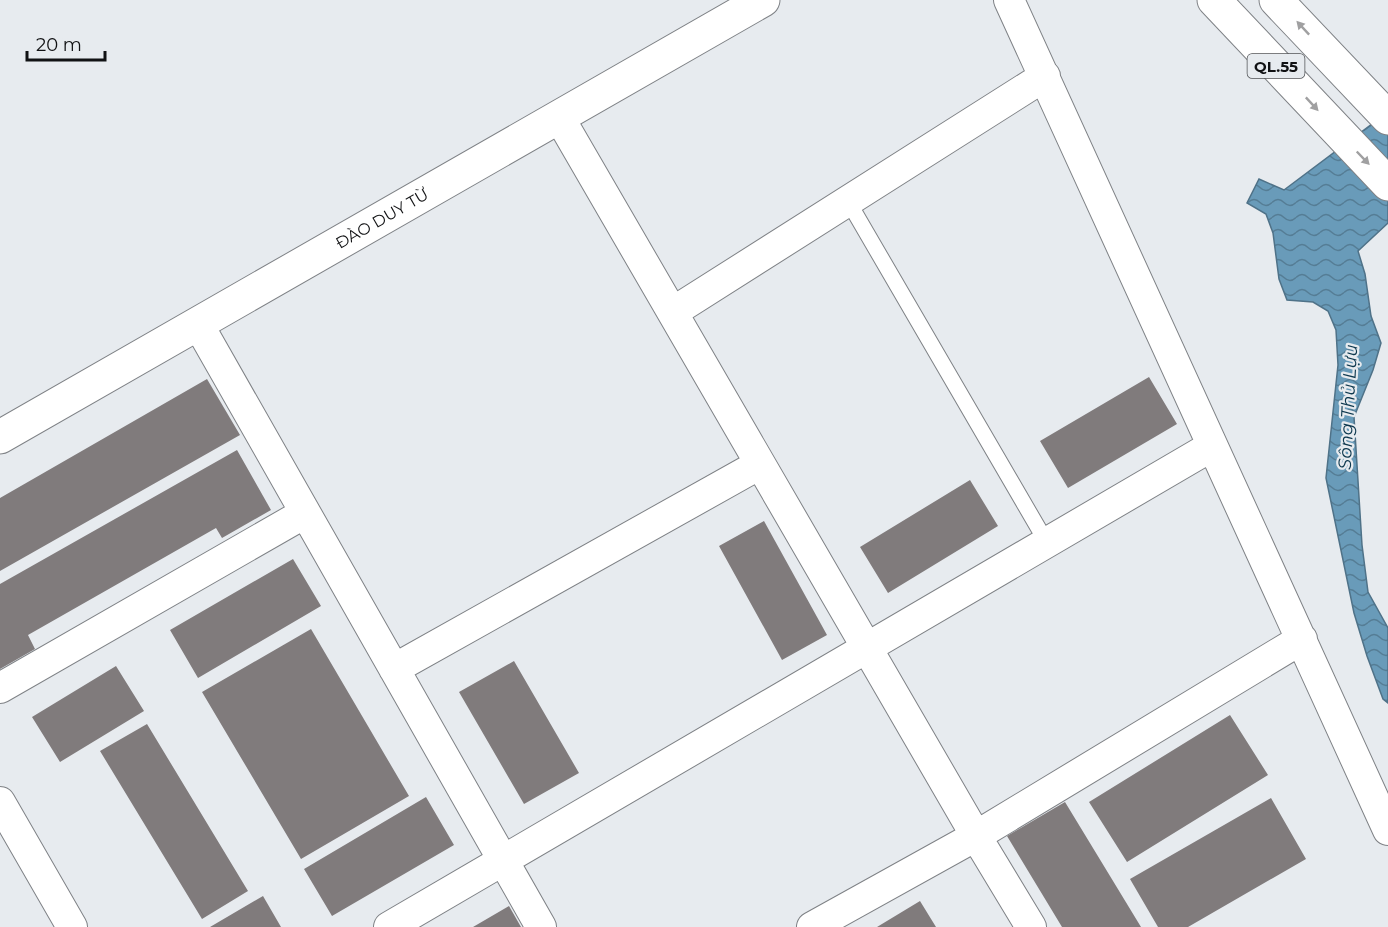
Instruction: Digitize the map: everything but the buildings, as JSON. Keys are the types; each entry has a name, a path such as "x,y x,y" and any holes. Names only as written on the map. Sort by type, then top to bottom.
{"main road":[{"name":"ĐÀO DUY TỪ","path":"0,437 763,0"},
{"name":"QL.55","path":"1214,0 1388,184"},
{"name":"QL.55","path":"1276,0 1380,109"}],"street":[{"path":"1009,0 1388,830"},
{"path":"673,312 1045,76"},
{"path":"559,117 1031,927"},
{"path":"198,324 541,927"},
{"path":"389,927 1212,446"},
{"path":"394,669 760,464"},
{"path":"0,688 305,513"},
{"path":"812,927 976,836 1302,639"},
{"path":"0,802 72,927"}],"lane":[{"path":"848,201 1047,543"}],"water":[{"name":"Sông Thủ Lựu","path":"1388,112 1388,223 1358,251 1365,274 1371,316 1381,343 1354,417 1362,545 1368,592 1388,628 1388,703 1383,699 1354,613 1326,478 1338,365 1336,330 1328,311 1313,302 1287,300 1279,279 1273,233 1266,214 1247,203 1259,179 1284,190"}]}
